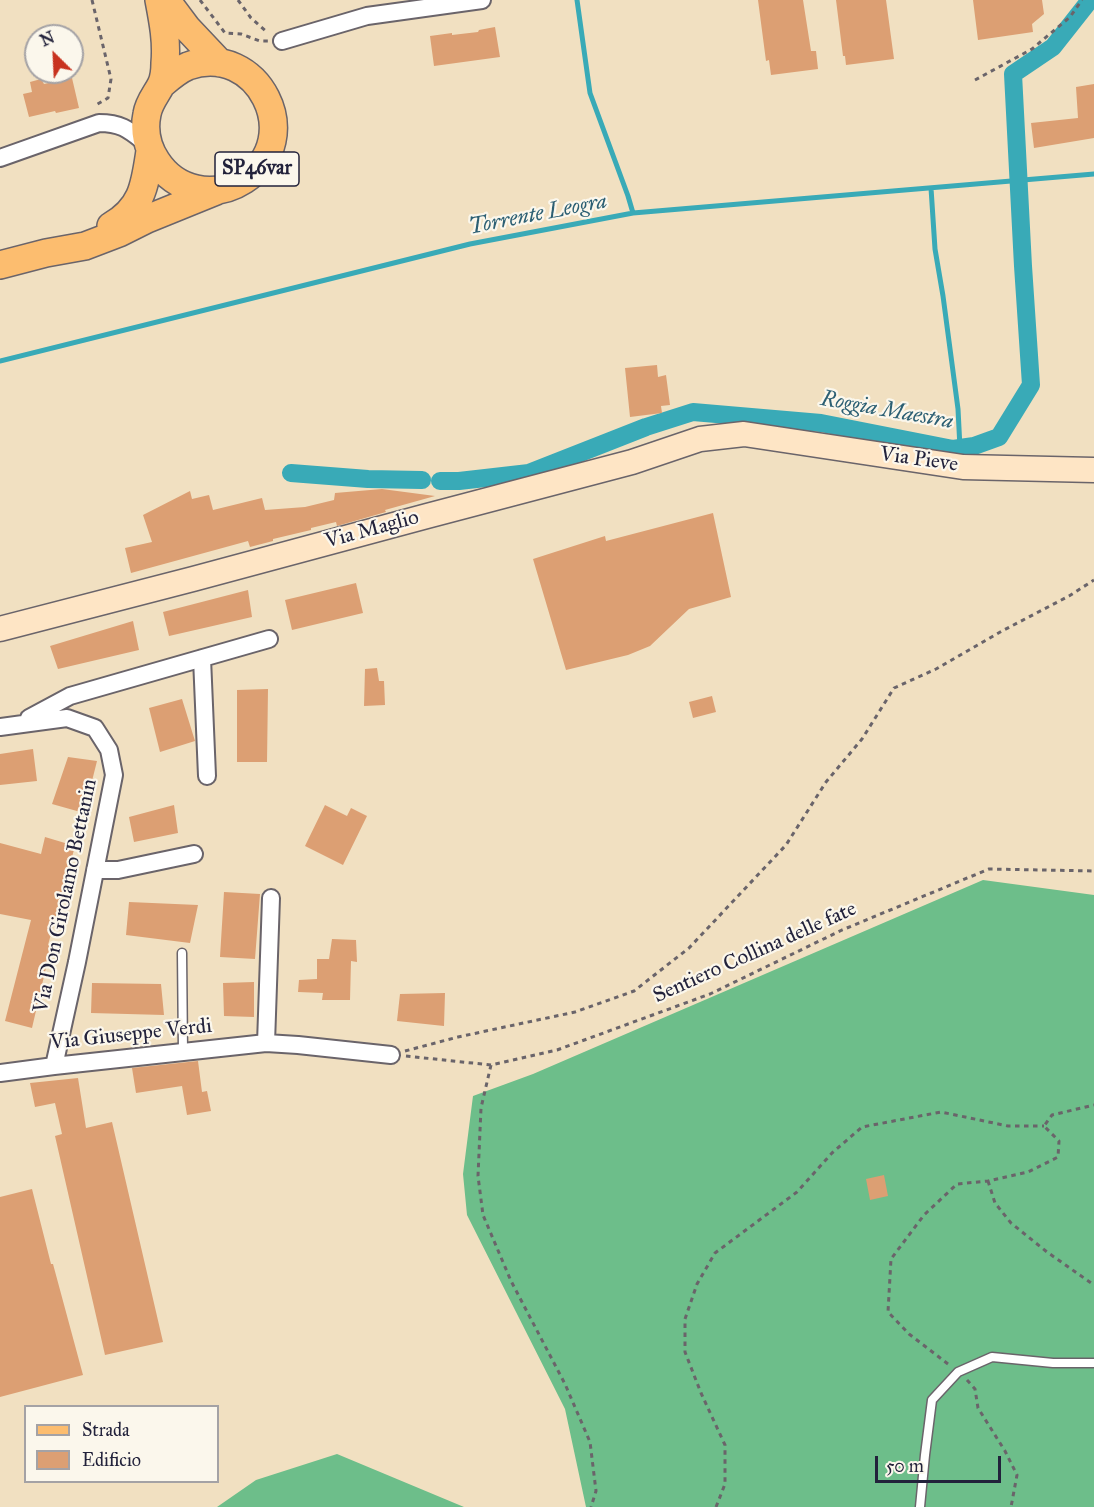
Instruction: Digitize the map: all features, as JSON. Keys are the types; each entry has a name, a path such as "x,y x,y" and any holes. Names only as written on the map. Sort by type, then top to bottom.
{"main road":[{"name":"SP46var","path":"159,0 166,40 162,84"},
{"name":"SP46var","path":"166,0 187,28 220,63"},
{"name":"SP46var","path":"0,265 85,246 217,190 236,185 254,174 266,157 273,138 273,118 268,98 256,82 239,70 220,63 188,66 174,74 162,84 147,113 146,129 149,148 146,183 136,205 123,219 100,232 46,253"},
{"name":"SP46var","path":"149,148 161,169 177,182 196,189 217,190"}],"street":[{"path":"282,42 367,15 482,0"},
{"path":"0,158 99,123 111,123 124,127 149,148"},
{"name":"Via Pieve","path":"744,434 963,467 1094,470"},
{"name":"Via Maglio","path":"0,629 632,462 700,439 744,434"},
{"path":"8,725 39,714 70,696 269,639"},
{"path":"202,658 207,776"},
{"name":"Via Don Girolamo Bettanin","path":"8,725 67,718 95,728 109,750 114,775 54,1065"},
{"path":"95,870 118,870 194,854"},
{"path":"266,1043 271,898"},
{"name":"Via Giuseppe Verdi","path":"0,1073 54,1065 266,1043 392,1054"}],"lane":[{"path":"182,953 183,1052"},
{"path":"920,1507 932,1400 958,1372 992,1357 1053,1364 1094,1363"}],"path":[{"path":"92,0 111,79 108,98 93,106"},
{"path":"200,0 225,33 241,34 260,41 282,42"},
{"path":"238,0 251,18 282,42"},
{"path":"975,80 1032,49 1070,17 1082,0"},
{"path":"392,1054 458,1037 575,1012 634,991 689,948 786,846 826,782 862,739 894,688 936,669 1094,580"},
{"name":"Sentiero Collina delle fate","path":"392,1054 491,1065 557,1050 710,994 842,930 989,869 1094,871"},
{"path":"491,1065 481,1108 478,1176 483,1215 511,1281 565,1384 590,1442 596,1491 591,1507"},
{"path":"1044,1126 1052,1115 1094,1105"},
{"path":"716,1507 725,1484 725,1445 685,1352 685,1319 697,1284 715,1253 797,1192 832,1153 862,1127 941,1112 1008,1126 1044,1126 1059,1141 1058,1157 1028,1172 957,1184 924,1215 891,1259 888,1312 909,1334 958,1372 975,1389 978,1408 1017,1475 1011,1507"},
{"path":"988,1180 994,1203 1011,1223 1094,1285"}],"green space":[{"path":"983,880 1094,895 1094,1507 586,1507 565,1409 467,1215 463,1174 473,1096 533,1074"},
{"path":"337,1454 464,1507 217,1507 256,1480"}],"building":[{"path":"758,0 803,0 811,51 816,51 818,69 771,75 769,60 766,61"},
{"path":"836,0 886,0 894,59 846,65"},
{"path":"973,0 1042,0 1044,14 1032,24 1033,32 978,40"},
{"path":"495,27 500,57 434,66 430,36 478,32"},
{"path":"30,84 73,84 79,108 29,117 23,94 32,92"},
{"path":"1094,84 1094,138 1034,148 1031,123 1078,118 1076,87"},
{"path":"657,365 658,377 666,375 670,405 661,406 662,413 630,417 625,368"},
{"path":"382,489 435,496 337,526 336,522 311,528 311,530 250,547 248,541 131,573 125,548 152,542 143,515 190,491 192,499 209,495 213,510 262,498 265,510 305,507 334,500 335,493"},
{"path":"713,513 731,597 689,609 650,646 628,655 566,670 533,559 605,536 606,541"},
{"path":"356,583 363,613 292,630 285,600"},
{"path":"248,590 252,617 169,636 163,612"},
{"path":"133,621 139,650 58,669 50,646"},
{"path":"377,668 379,681 384,681 385,705 364,706 365,669"},
{"path":"268,689 267,762 237,762 237,690"},
{"path":"712,696 716,712 693,718 689,702"},
{"path":"182,699 195,741 160,752 149,708"},
{"path":"33,749 37,781 0,785 0,754"},
{"path":"68,757 97,761 84,813 52,804"},
{"path":"174,805 178,833 134,842 129,817"},
{"path":"325,805 347,816 351,808 367,816 343,865 305,846"},
{"path":"45,837 75,846 48,945 51,946 32,1028 5,1021 31,920 0,914 0,843 41,854"},
{"path":"224,892 260,894 255,959 220,957"},
{"path":"129,902 198,905 190,943 126,935"},
{"path":"332,939 356,940 357,962 351,961 350,1000 322,1000 323,993 298,992 299,980 317,979 317,959 329,959"},
{"path":"254,982 254,1017 224,1016 223,983"},
{"path":"92,983 161,984 164,1015 91,1013"},
{"path":"445,993 444,1026 397,1021 400,994"},
{"path":"198,1061 202,1092 207,1091 211,1111 187,1115 182,1086 136,1093 132,1068"},
{"path":"78,1078 86,1128 112,1122 163,1342 105,1355 55,1136 62,1134 55,1103 35,1107 30,1083"},
{"path":"884,1175 888,1196 870,1200 866,1179"},
{"path":"32,1189 83,1375 0,1397 0,1197"}],"waterway":[{"path":"577,0 590,93 633,213"},
{"name":"Roggia Maestra","path":"440,481 529,473 646,427 693,412 821,423 953,449 974,446 999,437 1031,385 1013,74 1053,47 1090,0"},
{"name":"Torrente Leogra","path":"0,361 470,244 633,213 1094,174"},
{"path":"931,188 935,249 958,409 960,448"},
{"name":"Roggia Maestra","path":"291,473 368,479 422,480"}]}
